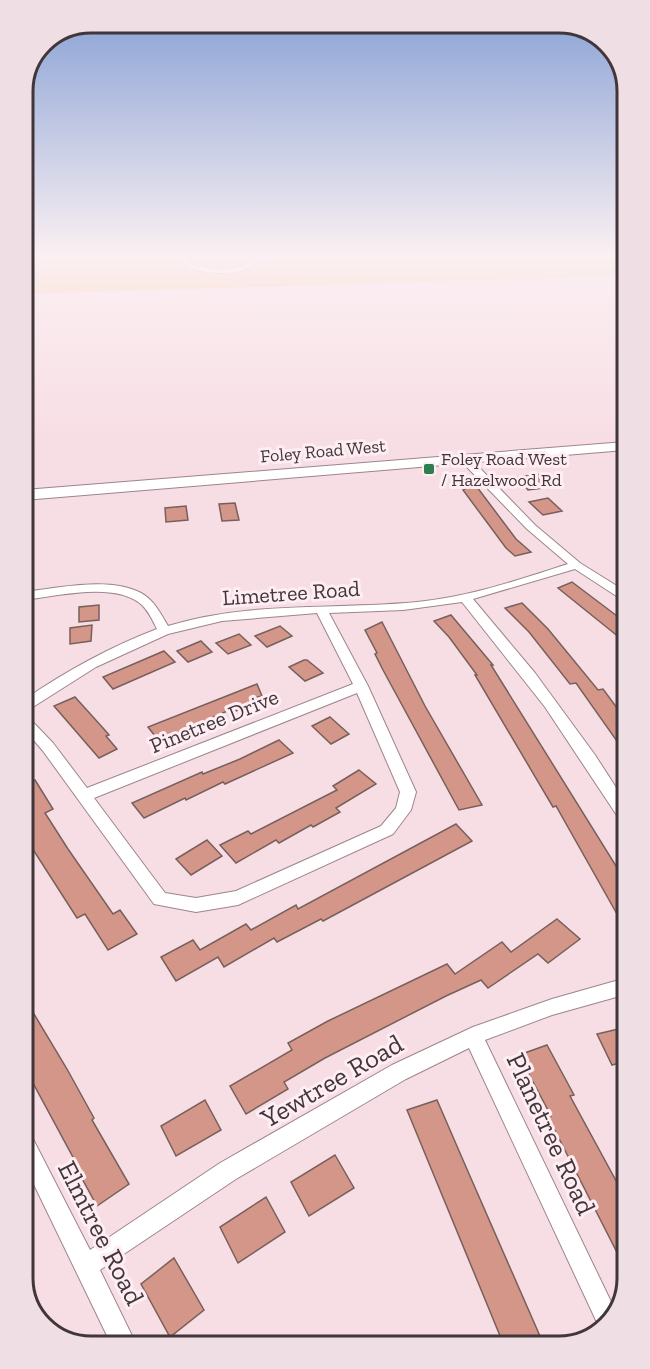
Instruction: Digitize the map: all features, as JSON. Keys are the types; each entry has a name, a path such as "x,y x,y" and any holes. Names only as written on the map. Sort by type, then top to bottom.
{"main road":[{"name":"Foley Road West","path":"33,494 617,447"}],"street":[{"path":"465,459 524,520 576,565 617,591"},
{"name":"Limetree Road","path":"33,701 65,678 164,631 248,614 321,609 391,608 465,598 576,565"},
{"path":"33,595 111,588 130,591 146,602 164,631"},
{"path":"465,598 543,691 617,801"},
{"path":"33,731 48,747 160,899 196,905 238,898 387,830 403,810 408,792 362,686 321,609"},
{"name":"Pinetree Drive","path":"83,796 362,686"},
{"name":"Yewtree Road","path":"86,1266 228,1171 399,1072 473,1035 552,1007 617,989"},
{"name":"Planetree Road","path":"473,1035 605,1314"},
{"name":"Elmtree Road","path":"33,1160 120,1336"}],"building":[{"path":"541,474 552,487 528,490 518,477"},
{"path":"474,483 516,539 531,552 515,556 506,548 463,490"},
{"path":"548,498 562,511 543,515 529,502"},
{"path":"235,503 239,520 222,521 219,504"},
{"path":"186,506 188,520 166,522 165,508"},
{"path":"572,582 617,616 617,636 558,588"},
{"path":"522,603 548,629 598,690 603,689 617,708 617,741 576,683 570,684 529,632 505,608"},
{"path":"99,605 99,620 79,622 79,607"},
{"path":"451,615 493,665 491,665 617,868 617,914 556,806 553,807 475,675 477,675 434,621"},
{"path":"382,622 425,706 482,805 459,810 383,670 365,630"},
{"path":"92,625 91,641 70,644 70,628"},
{"path":"280,626 292,636 267,647 255,636"},
{"path":"239,634 251,645 228,654 216,643"},
{"path":"201,641 212,652 188,662 177,651"},
{"path":"164,651 175,662 113,689 103,677"},
{"path":"304,660 323,673 305,681 289,667"},
{"path":"257,684 262,696 258,697 260,699 236,711 234,708 159,741 148,727"},
{"path":"75,697 109,735 106,736 117,749 99,758 54,706"},
{"path":"330,717 349,734 331,744 312,726"},
{"path":"279,740 293,753 225,784 223,782 144,818 132,803 202,772 203,774 240,759"},
{"path":"359,770 376,784 336,808 340,812 313,827 311,825 279,843 276,840 236,863 220,845 248,831 251,834 337,790 333,786"},
{"path":"35,780 53,809 45,813 68,849 113,914 120,910 137,934 108,950 85,914 77,918 33,849 33,781"},
{"path":"456,824 472,841 323,921 321,919 277,942 274,938 224,967 218,957 176,981 161,957 193,940 200,950 246,924 251,930 296,905 298,909"},
{"path":"207,840 222,856 191,875 176,859"},
{"path":"557,919 580,939 548,963 538,954 488,988 481,980 446,996 325,1058 284,1082 288,1089 246,1114 230,1086 292,1050 288,1043 328,1021 447,964 455,974 502,942 511,952"},
{"path":"33,1012 67,1069 94,1118 92,1120 129,1184 97,1206 73,1162 75,1161 33,1083"},
{"path":"617,1029 617,1064 612,1065 597,1034"},
{"path":"547,1045 574,1095 570,1096 617,1183 617,1252 548,1117 551,1116 519,1055"},
{"path":"205,1100 221,1130 176,1156 161,1126"},
{"path":"437,1100 540,1336 500,1336 407,1110"},
{"path":"335,1155 354,1188 309,1216 291,1182"},
{"path":"266,1197 285,1232 238,1263 220,1227"},
{"path":"174,1258 204,1310 169,1336 141,1284"}],"place":[{"name":"Foley Road West / Hazelwood Rd","path":"429,469"}]}
